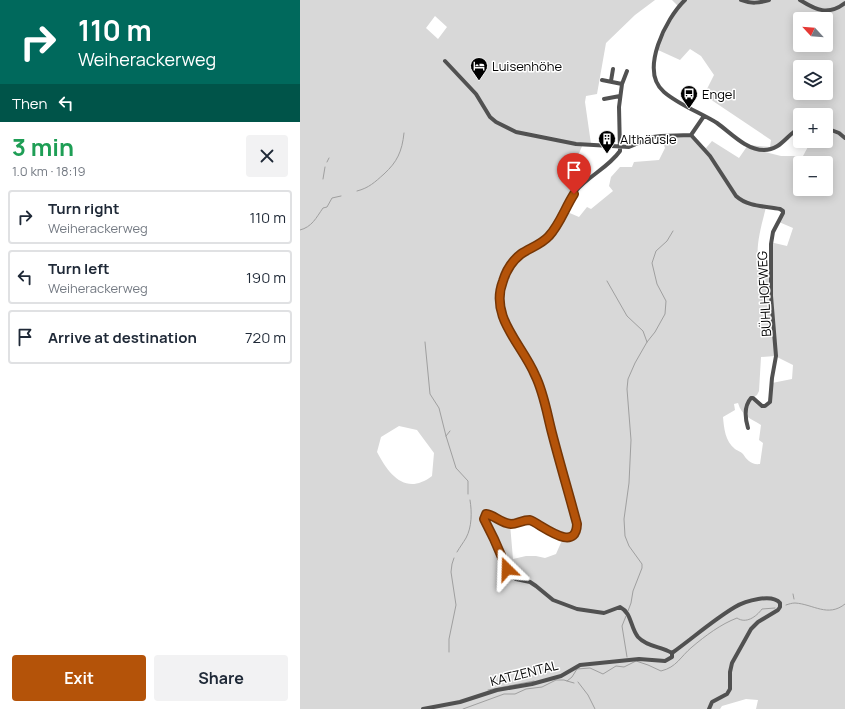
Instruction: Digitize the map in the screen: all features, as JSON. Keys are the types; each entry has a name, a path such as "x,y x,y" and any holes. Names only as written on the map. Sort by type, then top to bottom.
{"street":[{"path":"686,0 674,14 662,34 656,51 654,74 664,92 722,127 746,145 757,149 765,150 778,145 793,133"},
{"path":"741,0 749,3 755,3 769,0"},
{"path":"800,0 815,9 821,10 836,9 845,3"},
{"path":"445,61 476,94 490,117 506,128 526,135 576,144 629,147 653,137 691,135 704,116"},
{"path":"611,81 613,69"},
{"path":"627,71 622,84 620,96 620,146 617,155 601,171 578,189 550,236 543,242 516,258 505,277 500,289 499,297 500,311 503,319 530,363 541,390 577,524 577,530 575,534 568,538 552,532 530,520 510,524 488,514 486,514 484,519 510,575 516,579 530,582 553,600 577,609 604,613 620,607 628,613 634,630 644,642 668,650 672,653 737,606 766,598 774,599 780,603 778,610 758,622 751,630 732,663 730,672 730,689 727,694 712,702 709,709"},
{"path":"602,80 622,84"},
{"path":"604,99 620,96"},
{"path":"833,131 845,138"},
{"name":"BÜHLHOFWEG","path":"691,135 710,156 740,200 750,204 783,210 783,213 773,232 771,244 771,296 776,356 770,402 765,406 762,406 751,398 748,402 745,418 748,428"},
{"name":"KATZENTAL","path":"423,709 460,702 497,690 532,684 561,676 580,665 639,659 665,661 672,657 672,653"}],"shaded area":[{"path":"300,0 655,0 635,15 606,43 597,94 586,96 585,102 591,144 583,144 577,158 591,174 578,189 565,211 579,217 587,207 591,209 613,191 609,186 611,177 620,167 632,167 634,162 659,160 665,148 661,137 691,137 706,148 712,141 739,158 748,145 770,147 771,140 704,95 714,75 701,56 690,49 680,60 658,50 659,44 679,7 672,0 845,0 845,709 756,709 758,700 746,699 722,706 720,709 300,709","holes":["435,16 447,27 438,39 426,28","793,108 833,108 833,148 807,148 803,156 833,156 833,196 793,196 793,156 781,156 765,152 785,141 791,134 793,134","766,207 783,210 779,222 793,228 787,246 770,242 770,273 761,274 758,249","775,356 793,365 792,379 772,383 768,402 764,405 754,397 759,391 761,357","738,403 744,414 761,425 759,440 763,443 760,464 750,462 742,453 732,446 727,438 723,417 735,410 734,404","399,426 417,430 434,453 432,476 423,482 414,484 399,480 387,468 377,452 381,437","530,520 563,538 556,554 545,558 526,556 513,559 510,524"]}],"waterway":[{"path":"357,191 372,184 392,165 402,146 404,133"},
{"path":"327,162 329,158"},
{"path":"323,179 325,167"},
{"path":"300,230 308,227 316,219 323,208 327,207 332,198 341,196"},
{"path":"628,611 633,591 642,568 642,564 629,546 625,536 624,519 629,483 631,440 627,389 628,379 635,363 665,314 666,301 657,284 652,263 656,251 667,241 673,231"},
{"path":"607,281 627,316 643,331 647,342"},
{"path":"425,342 430,394 439,408 456,468 468,481 468,494"},
{"path":"446,436 450,431"},
{"path":"457,552 466,538 469,529 471,514 470,500"},
{"path":"449,652 449,639 456,605 451,572 454,558"},
{"path":"793,594 794,599"},
{"path":"786,605 795,603 820,609 833,610 845,604"},
{"path":"463,709 504,694 515,694 526,689 542,687 556,680 567,681 572,677 577,669 590,668 603,674 616,666 624,667 636,661 661,671 671,667 697,643 725,624 737,618 740,620 751,619 762,609 775,608"},
{"path":"626,616 622,626 627,657"},
{"path":"488,690 534,681"},
{"path":"567,681 574,683"},
{"path":"578,682 588,695 595,709"}],"place":[{"name":"Luisenhöhe","path":"479,81"},
{"name":"Engel","path":"689,109"},
{"name":"Althäusle","path":"607,154"}],"route":[{"path":"507,569 484,519 486,514 504,523 510,524 530,520 552,532 568,538 575,534 577,530 577,524 541,390 530,363 503,319 499,303 500,289 506,273 511,265 516,258 543,242 550,236 574,194"}]}
